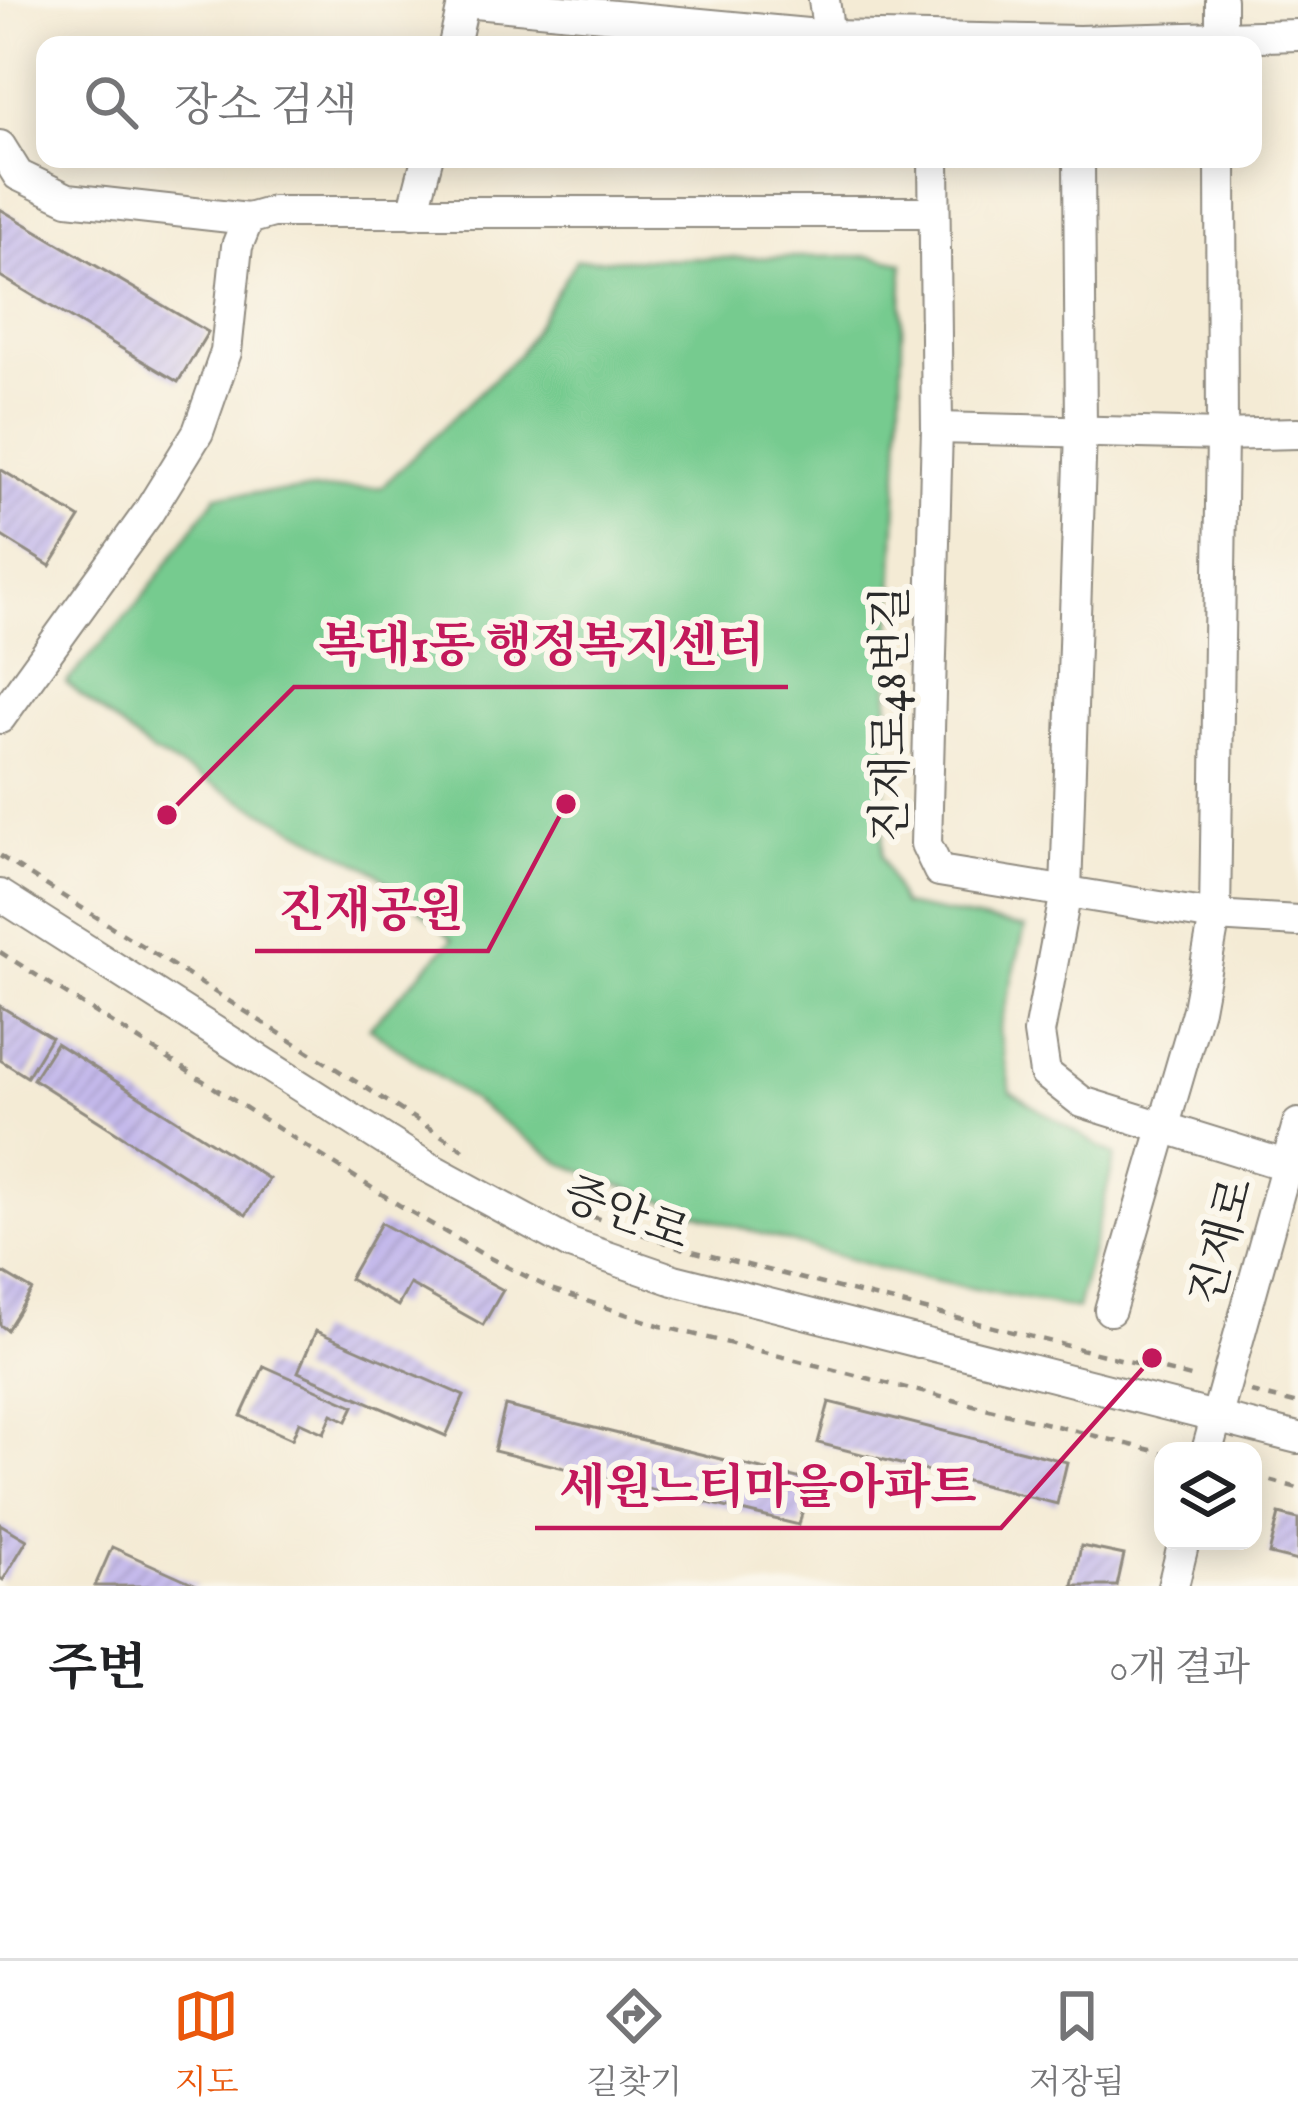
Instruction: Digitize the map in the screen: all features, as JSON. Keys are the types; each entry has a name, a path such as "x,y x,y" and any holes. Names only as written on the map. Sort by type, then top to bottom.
{"street":[{"path":"456,36 464,1 829,36 824,0"},
{"path":"1221,0 1221,36"},
{"path":"1262,38 1298,35"},
{"path":"0,146 18,175 68,199 248,219 273,212 934,212"},
{"path":"413,213 425,168"},
{"path":"934,168 937,428 1298,433"},
{"path":"1079,168 1081,430 1066,892 1039,1033 1045,1073 1082,1102 1292,1168"},
{"path":"1109,1310 1198,1009 1215,916 1221,168"},
{"path":"0,718 148,513 198,432 226,352 237,246 248,219"},
{"name":"진재로48번길","path":"937,428 926,844 939,871 1215,916 1298,921"},
{"name":"증안로","path":"0,895 424,1165 570,1244 674,1280 1298,1438"},
{"name":"진재로","path":"1210,1442 1292,1168 1298,1124"},
{"path":"1174,1586 1182,1550"}],"path":[{"path":"0,856 482,1161"},
{"path":"563,1204 684,1249 1298,1404"},
{"path":"1262,1478 1298,1488"}],"green space":[{"path":"869,256 903,263 882,856 902,905 1025,928 999,1031 1011,1092 1115,1156 1077,1309 904,1275 717,1221 563,1164 369,1028 453,939 376,872 150,751 66,683 141,600 217,495 382,487 519,354 576,260"}],"building":[{"path":"0,209 208,332 178,382 0,276"},
{"path":"0,469 80,518 50,566 0,535"},
{"path":"0,1006 51,1037 27,1077 0,1060"},
{"path":"56,1043 269,1179 246,1215 33,1079"},
{"path":"381,1223 503,1290 483,1325 410,1284 398,1306 349,1279"},
{"path":"0,1271 32,1290 7,1330 0,1325"},
{"path":"316,1331 464,1396 446,1436 298,1372"},
{"path":"264,1366 354,1406 347,1421 332,1414 324,1433 299,1422 292,1439 241,1416"},
{"path":"829,1402 1067,1462 1057,1504 818,1443"},
{"path":"505,1406 810,1481 799,1525 494,1451"},
{"path":"1279,1514 1298,1519 1298,1561 1269,1554"},
{"path":"0,1524 27,1540 3,1580 0,1578"},
{"path":"1081,1546 1124,1555 1117,1586 1073,1586"},
{"path":"112,1547 199,1586 95,1586"}],"place":[{"name":"진재공원","path":"566,804"},
{"name":"복대1동 행정복지센터","path":"167,815"},
{"name":"세원느티마을아파트","path":"1152,1358"}]}
